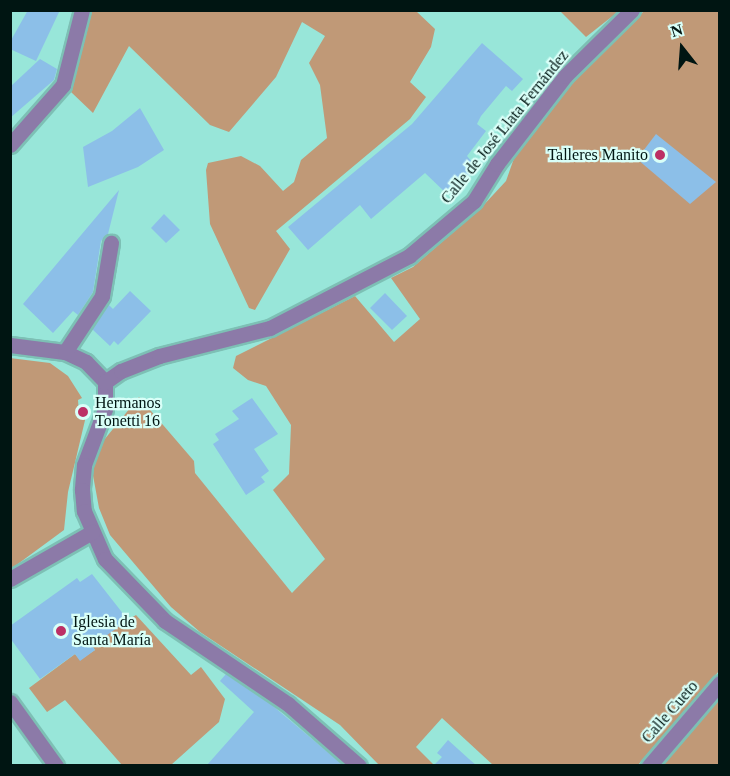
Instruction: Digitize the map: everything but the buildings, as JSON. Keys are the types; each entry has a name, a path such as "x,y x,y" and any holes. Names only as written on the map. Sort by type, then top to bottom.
{"street":[{"path":"10,145 63,85 82,10"},
{"name":"Calle de José Llata Fernández","path":"105,382 121,370 159,357 270,328 409,256 474,201 497,164 565,76 632,10"},
{"path":"65,352 102,296 111,243"},
{"path":"10,345 65,352 86,362 105,382 105,409 84,465 84,511 105,560 165,621 288,704 359,765"},
{"path":"10,579 92,532"},
{"name":"Calle Cueto","path":"649,765 720,683"},
{"path":"10,702 56,765"}],"shaded area":[{"path":"90,11 416,11 435,29 431,47 410,82 426,97 410,119 276,231 290,249 255,310 249,308 210,224 206,170 208,163 241,156 260,166 283,191 294,182 301,160 327,138 320,85 309,63 325,36 302,22 276,77 229,132 210,125 129,46 93,113 71,92"},
{"path":"560,11 619,11 586,37"},
{"path":"644,11 719,11 719,671 638,765 493,765 442,718 416,747 434,765 379,765 340,725 200,632 171,607 110,535 99,508 92,470 104,440 139,397 194,461 195,473 292,593 325,559 273,490 289,474 291,425 266,386 248,380 233,368 236,356 355,296 394,342 420,319 391,278 413,267 480,209 506,181 517,150 559,94"},
{"path":"10,358 50,363 68,376 82,398 78,400 79,414 86,416 68,492 64,530 11,569"},
{"path":"136,615 191,675 201,667 225,699 219,722 171,765 122,765 65,700 47,712 29,688 75,654 80,660 95,650 90,643"},
{"path":"719,688 719,765 659,766"}],"place":[{"name":"Talleres Manito","path":"660,155"},
{"name":"Hermanos Tonetti 16","path":"83,412"},
{"name":"Iglesia de Santa María","path":"61,631"}]}
